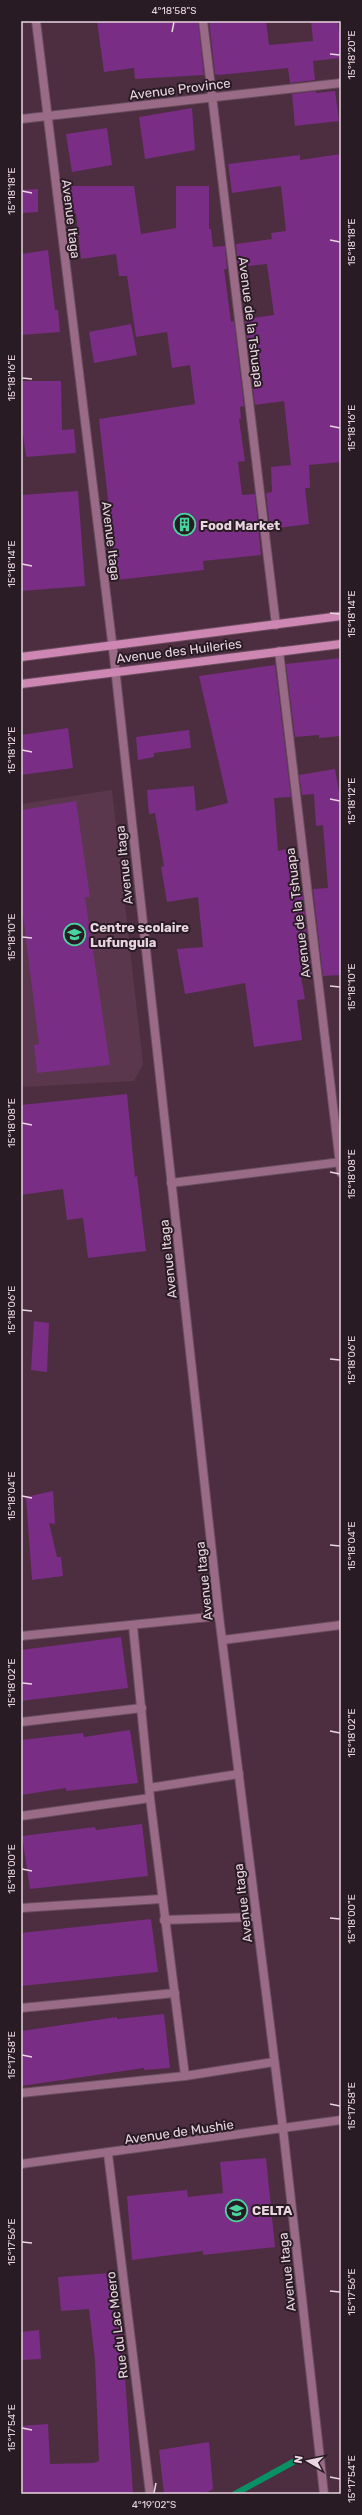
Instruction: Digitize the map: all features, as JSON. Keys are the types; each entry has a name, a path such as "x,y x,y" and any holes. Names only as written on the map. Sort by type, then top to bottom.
{"main road":[{"name":"Avenue des Huileries","path":"21,657 341,616"},
{"name":"Avenue des Huileries","path":"21,684 341,644"}],"street":[{"name":"Avenue Itaga","path":"36,21 112,645 219,1616 283,2129 324,2494"},
{"name":"Avenue de la Tshuapa","path":"204,21 211,97 276,625"},
{"name":"Avenue Province","path":"21,119 341,83"},
{"name":"Avenue de la Tshuapa","path":"279,651 341,1173"},
{"path":"171,1183 340,1162"},
{"path":"21,1636 133,1626 219,1616"},
{"path":"223,1640 341,1625"},
{"path":"133,1626 164,1920 185,2076"},
{"path":"21,1722 142,1708"},
{"path":"149,1788 239,1774"},
{"path":"21,1816 150,1798"},
{"path":"21,1908 162,1899"},
{"path":"164,1920 256,1918"},
{"path":"21,2008 174,1993"},
{"path":"21,2093 185,2076 274,2062"},
{"name":"Avenue de Mushie","path":"21,2164 108,2154 341,2120"},
{"name":"Rue du Lac Moero","path":"108,2154 150,2494"}],"shaded area":[{"name":"Centre scolaire Lufungula","path":"112,790 143,1064 134,1081 21,1087 21,804"}],"building":[{"path":"97,21 198,21 204,75 135,79 134,68 104,72"},
{"path":"209,21 266,21 269,45 313,41 311,21 338,21 341,58 313,61 315,80 290,83 288,68 219,75 215,74"},
{"path":"316,91 316,93 335,91 339,121 295,126 292,94"},
{"path":"192,108 195,150 145,159 139,117"},
{"path":"107,128 112,165 72,172 66,134"},
{"path":"341,154 341,462 309,465 310,488 305,488 309,524 270,529 266,493 272,492 271,467 291,465 284,401 255,405 245,319 274,315 267,264 238,267 236,244 272,239 271,233 286,231 281,186 232,193 228,164 300,155 300,160"},
{"path":"70,186 134,186 141,234 176,228 176,186 209,186 209,229 211,229 213,247 225,246 227,269 224,269 231,322 234,321 244,406 240,407 241,419 239,419 245,461 238,462 242,495 255,494 261,555 203,561 204,570 117,580 99,419 195,404 190,365 172,368 167,332 136,337 127,276 119,276 116,254 81,259 76,213 74,213"},
{"path":"38,189 38,212 21,213 21,190"},
{"path":"48,250 55,310 58,310 60,332 21,335 21,254"},
{"path":"131,324 137,355 94,363 89,332"},
{"path":"21,381 61,381 62,430 74,429 76,453 26,457 21,419"},
{"path":"78,491 85,586 21,591 21,495"},
{"path":"341,658 341,736 319,738 319,735 295,737 286,664"},
{"path":"275,665 291,797 274,798 278,851 286,849 293,891 302,890 312,977 301,977 305,999 297,1000 302,1040 254,1047 245,983 185,994 177,949 203,947 198,897 167,902 161,867 164,866 155,813 149,814 147,790 194,786 196,811 228,803 199,676"},
{"path":"68,728 73,768 21,775 21,735"},
{"path":"189,730 191,748 154,753 154,757 138,760 136,737"},
{"path":"335,769 341,803 341,975 323,976 313,889 328,888 323,825 316,826 314,794 302,795 299,775"},
{"path":"76,801 90,897 85,897 110,1065 37,1073 34,1045 39,1044 21,898 21,810"},
{"path":"127,1094 135,1177 137,1176 146,1251 88,1258 83,1218 67,1220 63,1189 21,1195 21,1105"},
{"path":"34,1321 49,1323 47,1372 31,1370"},
{"path":"53,1491 55,1524 49,1523 57,1557 61,1557 63,1576 32,1580 26,1497"},
{"path":"121,1637 128,1688 21,1701 21,1650"},
{"path":"130,1730 138,1783 66,1791 66,1788 21,1795 21,1740 83,1733 84,1737"},
{"path":"142,1824 148,1876 30,1889 22,1836 95,1827 96,1830"},
{"path":"151,1919 158,1972 21,1986 21,1933"},
{"path":"164,2014 170,2068 144,2070 144,2068 21,2086 21,2031 117,2017 117,2019"},
{"path":"266,2158 275,2247 203,2255 203,2251 132,2260 127,2196 187,2190 188,2197 223,2193 220,2162"},
{"path":"110,2273 114,2319 121,2318 133,2493 21,2494 21,2426 48,2424 50,2464 94,2463 99,2461 95,2360 89,2309 61,2311 58,2277"},
{"path":"39,2330 41,2359 21,2360 21,2332"},
{"path":"209,2442 213,2489 204,2494 164,2494 159,2450"}],"waterway":[{"path":"235,2494 293,2462"}],"place":[{"name":"Food Market","path":"184,525"},
{"name":"Centre scolaire Lufungula","path":"75,934"},
{"name":"CELTA","path":"236,2210"}]}
